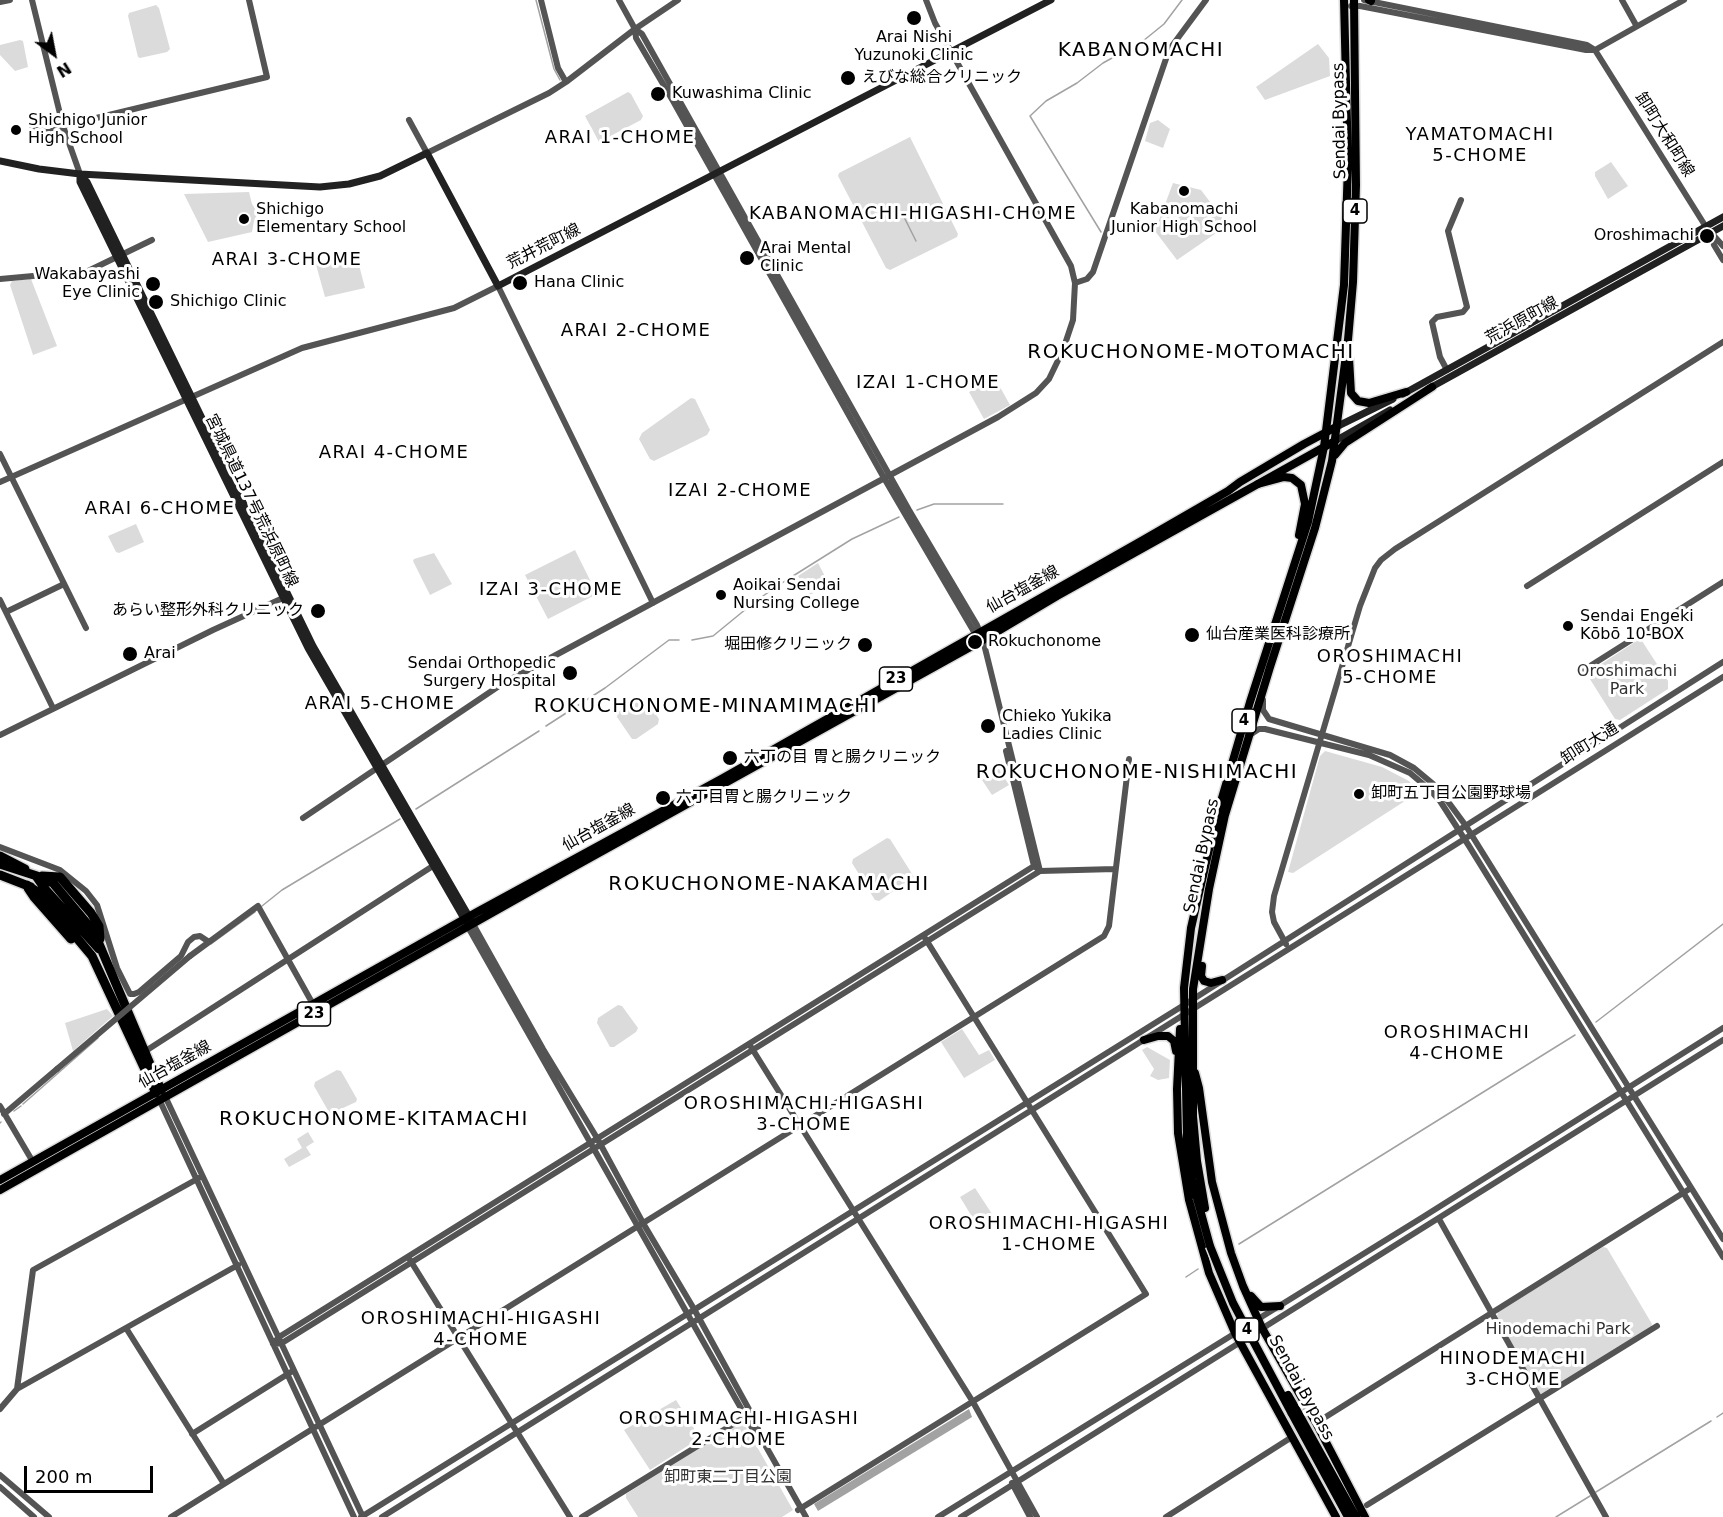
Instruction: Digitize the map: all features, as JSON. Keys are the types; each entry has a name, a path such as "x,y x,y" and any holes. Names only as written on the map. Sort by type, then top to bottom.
{"highway":[{"path":"0,856 96,953"},
{"path":"0,866 17,873 60,877"},
{"path":"17,873 87,937 144,1052 161,1096"},
{"path":"0,875 17,873 60,877 91,913 99,926 96,953"},
{"path":"36,876 40,892 67,934 86,953 96,953"},
{"path":"36,876 52,883 94,932 96,953 161,1096"},
{"path":"27,885 40,892"}],"main road":[{"name":"荒井荒町線","path":"428,153 498,286 1051,0"},
{"name":"Sendai Bypass","path":"1348,1517 1233,1303 1192,1180 1187,1139 1186,1011 1193,999 1209,889 1225,815 1315,528 1332,460 1348,340 1353,282 1356,184 1349,3"},
{"name":"Sendai Bypass","path":"1213,1245 1197,1161 1192,1061 1184,988 1191,928 1217,815 1308,522 1324,447 1344,285 1348,164 1349,3"},
{"path":"0,161 39,170 80,174 327,186 349,184 380,176 428,153"},
{"name":"宮城県道137号荒浜原町線","path":"80,174 87,182 119,256 313,646 469,922"},
{"name":"荒浜原町線","path":"1335,441 1708,230 1723,217"},
{"name":"荒浜原町線","path":"1336,427 1406,392 1708,230 1723,226"},
{"path":"1348,340 1351,393 1354,399 1370,403 1406,392"},
{"path":"1332,460 1345,443 1400,410 1432,387"},
{"name":"宮城県道137号荒浜原町線","path":"189,398 313,657 380,765"},
{"name":"仙台塩釜線","path":"980,637 1336,427"},
{"name":"仙台塩釜線","path":"0,1190 161,1096 708,786 1335,441"},
{"path":"1258,484 1284,477 1292,478 1301,485 1305,504 1296,559"},
{"path":"1200,945 1203,954 1202,979 1211,983 1222,980"},
{"name":"4","path":"1186,1011 1176,1110 1178,1133 1189,1200 1209,1273 1235,1333 1336,1517"},
{"path":"1144,1040 1164,1035 1171,1039 1175,1044 1179,1067"},
{"name":"4","path":"1192,1061 1199,1088 1212,1182 1231,1253 1243,1286 1262,1328 1316,1422 1366,1517"},
{"name":"仙台塩釜線","path":"0,1180 161,1096"},
{"path":"1243,1286 1261,1307 1280,1306"},
{"name":"Sendai Bypass","path":"1293,1411 1356,1517"}],"street":[{"path":"0,2 10,0"},
{"path":"32,0 63,126 80,174"},
{"path":"31,125 45,132 267,77 249,0"},
{"path":"541,0 558,68 566,82"},
{"path":"619,0 636,29 642,34 887,476 980,637 1037,868"},
{"path":"409,120 428,153 535,100 566,82 678,0"},
{"path":"303,818 502,684 998,417 1036,393 1054,370 1073,320 1075,283 1071,266 935,23 926,0"},
{"path":"1075,283 1087,279 1093,272 1169,50 1206,0"},
{"path":"1368,0 1587,45 1595,50"},
{"path":"1622,0 1636,26"},
{"path":"1349,3 1567,47 1595,50 1684,0"},
{"name":"卸町大和町線","path":"1595,50 1708,230 1723,260"},
{"path":"1447,370 1440,357 1432,322 1437,317 1462,312 1467,307 1448,231 1461,200"},
{"name":"卸町大和町線","path":"1708,230 1723,246"},
{"path":"0,279 76,273 96,268 152,240"},
{"path":"0,482 302,348 454,308 498,286 653,603"},
{"path":"1290,950 1274,922 1272,912 1274,896 1366,586 1381,560 1723,342"},
{"path":"0,454 86,628"},
{"path":"1527,586 1723,462"},
{"path":"1579,673 1723,582"},
{"path":"6,612 64,584"},
{"path":"0,735 283,598"},
{"path":"0,600 53,708"},
{"path":"1193,999 1723,662"},
{"path":"1270,667 1262,705 1264,714 1269,719 1380,751 1414,768 1438,788 1462,828 1465,839 1723,1257"},
{"name":"卸町大通","path":"1186,1011 1290,950 1723,677"},
{"path":"1248,737 1254,732 1265,729 1369,755 1410,773 1429,789 1462,828 1471,835 1723,1239"},
{"path":"171,1517 1104,936 1109,926 1129,759"},
{"path":"0,847 60,870 86,891 97,904 117,968 130,994 136,994 181,956 188,942 194,937 201,936 208,942"},
{"path":"144,1052 436,864"},
{"path":"273,1344 1037,868 1115,869"},
{"path":"4,1114 190,956 258,906 314,1009"},
{"path":"469,922 691,1311 801,1513 1146,1294 925,938"},
{"path":"382,1517 1032,1111 1186,1011"},
{"path":"198,1178 244,1262 362,1517 1026,1102 1186,1011"},
{"path":"938,1517 1258,1320 1723,1028"},
{"path":"961,1517 1723,1040"},
{"path":"751,1047 973,1402 1011,1473 1030,1517"},
{"path":"161,1096 228,1250 354,1517"},
{"path":"0,1106 33,1162"},
{"path":"17,1389 33,1270 198,1178"},
{"path":"1316,1422 1691,1188"},
{"path":"1439,1219 1606,1517"},
{"path":"410,1259 570,1517"},
{"path":"0,1408 17,1389 244,1262"},
{"path":"1367,1505 1657,1326"},
{"path":"126,1328 224,1484"},
{"path":"192,1434 294,1370"},
{"path":"582,1517 748,1414"},
{"path":"1166,1517 1293,1437"},
{"path":"34,1517 0,1490 3,1478 49,1517"},
{"path":"1015,1483 1037,1517"}],"green space":[{"path":"156,5 159,8 170,49 167,52 140,58 128,16 129,13"},
{"path":"23,41 28,67 15,71 0,55 0,45"},
{"path":"1318,44 1329,58 1330,76 1265,100 1256,87"},
{"path":"628,92 643,116 641,120 599,142 585,116"},
{"path":"1158,120 1170,129 1163,148 1145,141 1150,123"},
{"path":"910,137 958,234 957,237 890,270 886,268 838,176 839,173"},
{"path":"1611,162 1628,186 1608,199 1595,172"},
{"path":"1173,183 1201,190 1223,219 1222,229 1177,260 1155,231"},
{"path":"249,192 252,204 258,213 252,232 208,242 184,194"},
{"path":"315,261 358,261 365,288 325,297"},
{"path":"31,279 57,346 33,355 10,285 12,281"},
{"path":"995,378 1010,405 984,419 969,392"},
{"path":"691,398 695,399 710,430 707,435 654,461 650,459 639,439 642,433"},
{"path":"136,524 144,542 119,553 116,552 108,536"},
{"path":"575,550 597,594 548,619 525,575"},
{"path":"434,553 452,584 430,595 413,561"},
{"path":"818,563 829,584 810,595 798,576"},
{"name":"Oroshimachi Park","path":"1638,640 1642,641 1668,681 1668,689 1620,720 1615,719 1588,676 1589,672"},
{"path":"640,697 645,699 659,719 658,724 636,739 632,739 617,717 618,712"},
{"path":"1325,751 1382,767 1409,781 1419,792 1293,873 1288,872 1320,756"},
{"path":"999,769 1009,785 992,795 982,780"},
{"path":"887,838 890,839 914,877 879,901 875,900 852,863 853,859"},
{"path":"618,1005 622,1006 638,1028 636,1032 614,1047 610,1047 597,1023 598,1018"},
{"path":"107,1009 113,1016 73,1051 65,1023"},
{"path":"962,1029 979,1055 989,1050 995,1060 964,1078 941,1042"},
{"path":"1147,1047 1170,1060 1169,1078 1158,1080 1150,1076 1154,1069 1142,1050"},
{"path":"337,1070 341,1071 357,1099 356,1102 330,1114 314,1086 315,1082"},
{"path":"308,1132 314,1142 306,1147 311,1155 289,1167 284,1159 302,1148 297,1139"},
{"path":"975,1188 996,1220 980,1230 960,1197"},
{"name":"Hinodemachi Park","path":"1603,1247 1607,1248 1652,1324 1651,1327 1543,1394 1539,1394 1497,1316 1498,1312"},
{"path":"676,1400 700,1438 650,1470 624,1430"},
{"name":"卸町東二丁目公園","path":"740,1422 744,1424 793,1510 782,1517 638,1517 626,1498 626,1494"}],"shaded area":[{"path":"969,1409 972,1417 818,1511 814,1504"}],"waterway":[{"path":"536,0 554,69 560,80"},
{"path":"1101,232 1030,116 1046,101 1077,83 1103,63 1143,41 1164,24 1182,0"},
{"path":"904,217 916,241"},
{"path":"917,510 934,504 1003,504"},
{"path":"692,640 713,636 757,600 785,581 852,539 899,517"},
{"path":"546,726 605,688 669,640 679,640"},
{"path":"416,809 539,731"},
{"path":"262,906 282,890 400,819"},
{"path":"211,944 255,912"},
{"path":"1596,1022 1723,924"},
{"path":"1239,1244 1575,1035"},
{"path":"23,1104 98,1038"},
{"path":"14,1111 21,1106"},
{"path":"1186,1277 1198,1269"},
{"path":"1717,1417 1723,1413"},
{"path":"1596,1492 1711,1421"},
{"path":"1556,1517 1590,1496"}],"place":[{"name":"Arai Nishi Yuzunoki Clinic","path":"914,18"},
{"name":"えびな総合クリニック","path":"848,78"},
{"name":"Kuwashima Clinic","path":"658,94"},
{"name":"Shichigo Junior High School","path":"16,130"},
{"name":"Kabanomachi Junior High School","path":"1184,191"},
{"name":"Shichigo Elementary School","path":"244,219"},
{"name":"Oroshimachi","path":"1707,236"},
{"name":"Arai Mental Clinic","path":"747,258"},
{"name":"Hana Clinic","path":"520,283"},
{"name":"Wakabayashi Eye Clinic","path":"153,284"},
{"name":"Shichigo Clinic","path":"156,302"},
{"name":"Aoikai Sendai Nursing College","path":"721,595"},
{"name":"あらい整形外科クリニック","path":"318,611"},
{"name":"Sendai Engeki Kōbō 10-BOX","path":"1568,626"},
{"name":"仙台産業医科診療所","path":"1192,635"},
{"name":"Rokuchonome","path":"975,642"},
{"name":"堀田修クリニック","path":"865,645"},
{"name":"Arai","path":"130,654"},
{"name":"Sendai Orthopedic Surgery Hospital","path":"570,673"},
{"name":"Chieko Yukika Ladies Clinic","path":"988,726"},
{"name":"六丁の目 胃と腸クリニック","path":"730,758"},
{"name":"卸町五丁目公園野球場","path":"1359,794"},
{"name":"六丁目胃と腸クリニック","path":"663,798"}],"district":[{"name":"KABANOMACHI","path":"1141,51"},
{"name":"ARAI 1-CHOME","path":"620,138"},
{"name":"YAMATOMACHI 5-CHOME","path":"1480,145"},
{"name":"KABANOMACHI-HIGASHI-CHOME","path":"913,214"},
{"name":"ARAI 3-CHOME","path":"287,260"},
{"name":"ARAI 2-CHOME","path":"636,331"},
{"name":"ROKUCHONOME-MOTOMACHI","path":"1191,353"},
{"name":"IZAI 1-CHOME","path":"928,383"},
{"name":"ARAI 4-CHOME","path":"394,453"},
{"name":"IZAI 2-CHOME","path":"740,491"},
{"name":"ARAI 6-CHOME","path":"160,509"},
{"name":"IZAI 3-CHOME","path":"551,590"},
{"name":"OROSHIMACHI 5-CHOME","path":"1390,667"},
{"name":"ARAI 5-CHOME","path":"380,704"},
{"name":"ROKUCHONOME-MINAMIMACHI","path":"706,707"},
{"name":"ROKUCHONOME-NISHIMACHI","path":"1137,773"},
{"name":"ROKUCHONOME-NAKAMACHI","path":"769,885"},
{"name":"OROSHIMACHI 4-CHOME","path":"1457,1043"},
{"name":"OROSHIMACHI-HIGASHI 3-CHOME","path":"804,1114"},
{"name":"ROKUCHONOME-KITAMACHI","path":"374,1120"},
{"name":"OROSHIMACHI-HIGASHI 1-CHOME","path":"1049,1234"},
{"name":"OROSHIMACHI-HIGASHI 4-CHOME","path":"481,1329"},
{"name":"HINODEMACHI 3-CHOME","path":"1513,1369"},
{"name":"OROSHIMACHI-HIGASHI 2-CHOME","path":"739,1429"}]}
